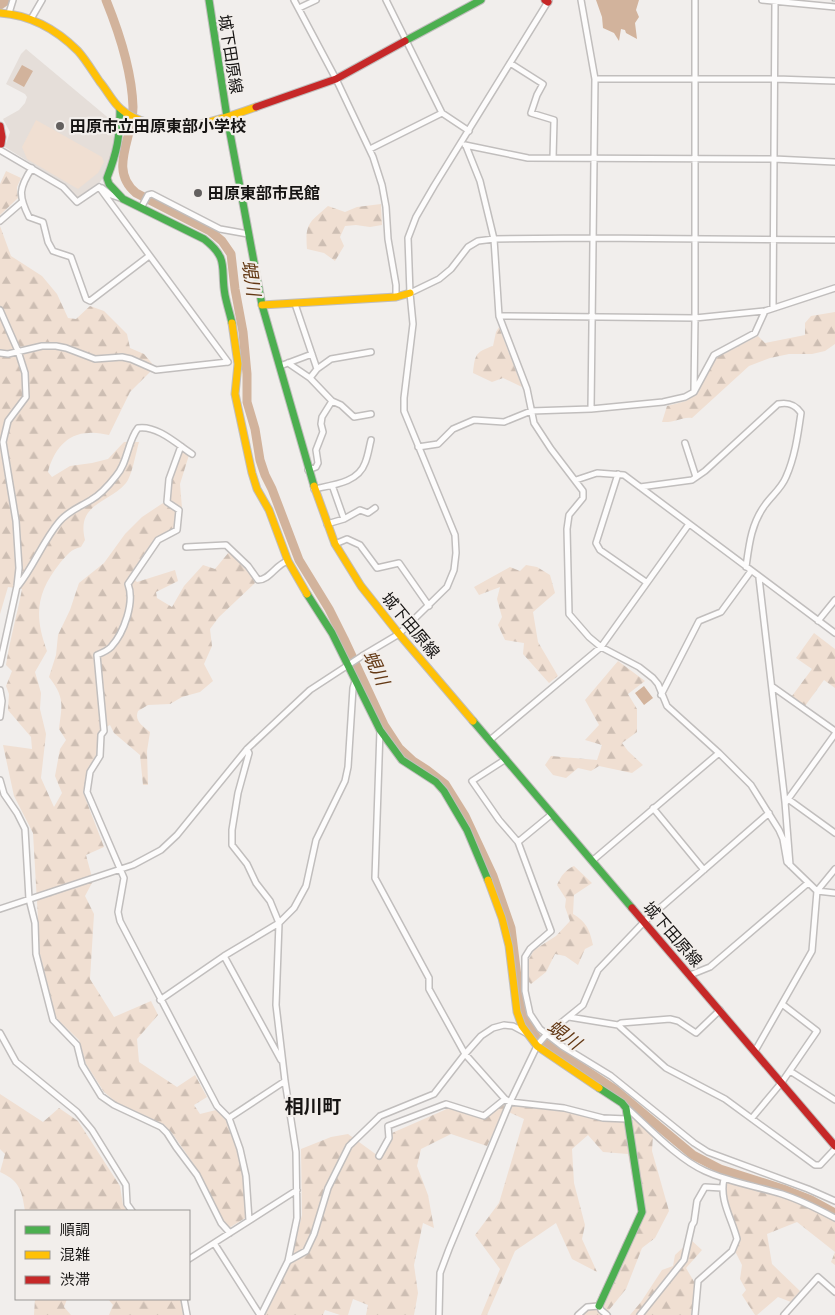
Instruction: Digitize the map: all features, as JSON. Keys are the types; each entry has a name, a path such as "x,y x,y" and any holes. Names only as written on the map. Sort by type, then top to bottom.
{"street":[{"path":"9,13 13,0"},
{"path":"31,19 42,0"},
{"name":"城下田原線","path":"209,0 227,117 262,305 308,470 335,544 361,586 399,634 782,1082 835,1147"},
{"path":"294,0 370,149 383,192 396,297"},
{"path":"299,8 316,0"},
{"path":"386,0 442,113 469,131"},
{"path":"0,14 9,13 31,19 60,36 79,52 120,109 136,120 178,127 227,117 336,80 481,0"},
{"path":"581,0 594,79 591,408"},
{"path":"694,392 696,318 694,239 695,0"},
{"path":"762,0 835,7"},
{"path":"0,909 133,865 161,850 177,835 247,750 310,690 399,634 447,587 454,570 456,553 455,535 404,411 413,324 408,249 411,228 434,186 548,1"},
{"path":"773,308 776,2"},
{"path":"510,62 543,84 537,95 532,113 554,120 553,158"},
{"path":"594,79 776,79 835,81"},
{"path":"120,109 120,134 115,158 107,178 109,184 123,200"},
{"path":"370,149 442,113"},
{"path":"0,126 2,136 0,148 64,187 77,202 99,187"},
{"path":"461,142 466,146 528,158 774,159 835,162"},
{"path":"466,146 480,180 494,239 499,316 527,389 534,422 550,449 583,491 583,498 570,515 567,529 569,614 601,647 639,667 654,678 667,706 751,785 783,839 786,857 790,866 817,891 835,893"},
{"path":"32,168 22,183 22,202 29,217 43,222 48,242 53,251 71,257 86,300 90,301 149,256"},
{"path":"99,187 123,200 143,205 204,239 216,248 222,259 225,295 232,323 238,364 236,394 241,425 257,489 269,510 288,561 350,664 355,681 380,730 402,760 436,782 444,791 467,830 502,918 509,946 517,1012 526,1033"},
{"path":"0,353 8,354 42,346 56,346 95,358 122,357 131,359 156,370 228,362 99,187"},
{"path":"143,205 148,195 152,194 220,229 248,234"},
{"path":"0,218 22,202"},
{"path":"262,305 396,297 440,279 451,269 468,247 478,241 494,239 835,240"},
{"path":"499,316 696,318 765,311 835,288"},
{"path":"295,304 318,369"},
{"path":"0,310 18,351 25,373 26,397 8,421 3,442 16,521 19,568 17,586 3,641 0,664"},
{"path":"418,447 438,444 453,429 474,420 504,422 531,411 663,402 685,397 694,392 714,356 755,333 765,311"},
{"path":"310,378 318,369 331,360 371,352"},
{"path":"280,366 312,354"},
{"path":"288,363 310,378 332,401 341,404 354,417 372,414"},
{"path":"308,470 316,467 318,463 316,450 323,432 322,417 332,401"},
{"path":"640,487 692,480 705,471 778,404 785,402 797,407 801,413 796,448 787,476 779,490 766,504 757,518 750,538 746,567"},
{"path":"17,586 27,575 59,522 74,509 91,500 117,475 124,462 133,434 138,428 146,427 173,440 192,454"},
{"path":"314,489 349,480 357,474 364,465 371,440"},
{"path":"685,443 696,477"},
{"path":"181,446 169,479 167,502 179,510 177,530 158,540 128,584 131,591 126,624 111,647 97,655 104,731 101,735 100,756 90,772 87,792 124,878 118,912 120,921 217,1106 229,1118 240,1149 246,1176 249,1220"},
{"path":"576,480 597,473 624,475 759,578 835,633"},
{"path":"618,474 596,543 600,550 646,582"},
{"path":"332,485 344,519"},
{"path":"327,524 344,519 360,510 368,513 375,508"},
{"path":"490,740 601,647 689,524"},
{"path":"335,544 348,539 360,545 377,568 399,563 429,606"},
{"path":"186,547 226,545 248,566 258,580 263,580 283,562 288,561"},
{"path":"662,695 699,621 721,612 752,571"},
{"path":"759,578 787,801 790,866"},
{"path":"818,621 835,600"},
{"path":"160,1000 224,956 278,923 294,908 306,886 316,840 345,781 348,767 355,681"},
{"path":"773,687 835,732 787,801"},
{"path":"0,690 0,717"},
{"path":"380,730 375,878 429,978 429,989 464,1054 508,1101"},
{"path":"247,750 249,754 238,793 232,830 232,845 247,864 256,883 270,901 278,923 276,1005 296,1152 297,1218 288,1261 260,1315"},
{"path":"592,860 719,753"},
{"path":"506,759 472,781 499,820 518,842 551,931 530,949 525,957 525,991 530,1014 540,1029 541,1041 622,1103 682,1157 702,1170 724,1179 783,1194 835,1218"},
{"path":"0,780 2,795 17,813 25,830 29,899 35,923 36,954 53,1020 77,1045 82,1065 101,1096 114,1105 161,1127 167,1133 197,1175 221,1223 230,1233"},
{"path":"787,801 835,833"},
{"path":"653,808 704,870"},
{"path":"439,1315 440,1273 508,1101 541,1041 583,1004 598,970 644,922 769,813"},
{"path":"518,842 552,814"},
{"path":"755,1051 812,951 817,891 835,869"},
{"path":"690,975 710,967 808,883"},
{"path":"224,956 283,1062"},
{"path":"752,1118 782,1082 817,1031 782,1004"},
{"path":"618,1025 621,1022 670,1020 678,1021 696,1033 720,1010"},
{"path":"569,1017 618,1025 666,1068 725,1099 815,1166 820,1165 835,1147"},
{"path":"288,1261 306,1251 314,1234 328,1188 349,1146 380,1116 434,1094 464,1054 481,1036 493,1028 504,1025 513,1026 610,1076 708,1152 835,1201"},
{"path":"0,1032 16,1062 76,1112 92,1130 126,1185 127,1204 131,1210"},
{"path":"790,1071 835,1100"},
{"path":"229,1118 285,1082"},
{"path":"379,1156 389,1138 388,1126 446,1104 484,1116 508,1101 564,1108 603,1118 627,1119"},
{"path":"599,1306 642,1212 626,1108"},
{"path":"695,1315 698,1281 732,1251 737,1239 728,1216 722,1188 724,1179"},
{"path":"640,1315 684,1260 694,1222 697,1201 705,1187 722,1188"},
{"path":"190,1258 296,1190"},
{"path":"214,1243 260,1315"},
{"path":"784,1315 818,1277 835,1292"},
{"path":"184,1300 187,1315"},
{"path":"578,1315 588,1307 599,1306"},
{"path":"599,1306 607,1315"}],"shaded area":[{"path":"596,0 639,0 636,10 639,17 635,23 637,39 621,29 619,41 614,33 603,28 602,17"},
{"name":"田原市立田原東部小学校","path":"26,49 112,121 114,138 106,170 101,181 79,197 76,197 64,184 5,147 10,132 3,119 19,110 27,97 6,84 21,54"},
{"path":"22,65 33,71 24,87 13,81"},
{"path":"644,686 653,698 644,705 635,693"}],"green space":[{"path":"36,120 102,157 104,162 98,173 78,189 27,159 22,147"},
{"path":"6,171 21,178 17,187 18,198 0,215 0,184"},
{"path":"381,204 382,225 370,227 345,226 340,237 344,246 335,261 324,253 307,249 308,228 312,220 328,206 345,212 357,207"},
{"path":"0,226 11,256 42,276 57,294 68,318 76,319 90,306 104,311 127,334 130,348 144,354 155,367 130,392 109,435 81,434 67,440 53,457 48,472 52,477 70,466 108,459 124,442 139,442 128,480 119,490 89,511 83,528 85,540 81,547 72,551 60,563 46,584 42,595 39,616 47,651 35,672 41,693 40,709 46,734 41,778 54,807 62,793 55,776 60,749 66,740 59,729 60,696 49,677 56,655 58,635 70,610 79,583 104,563 125,534 142,517 163,503 168,504 171,480 183,448 189,455 180,484 182,508 180,527 171,529 157,539 145,552 130,575 137,582 175,570 178,581 156,592 157,598 172,607 184,586 203,565 215,569 229,552 247,567 255,583 219,617 210,629 212,646 204,664 213,681 200,692 182,697 170,704 148,705 138,711 138,720 150,732 147,751 148,785 143,785 140,755 114,733 110,725 99,731 96,755 88,772 83,792 104,847 86,855 93,881 85,896 94,914 90,979 114,1017 151,1001 158,1015 137,1039 139,1062 177,1087 195,1075 207,1097 194,1105 200,1114 216,1110 227,1121 240,1155 247,1217 229,1228 223,1221 199,1172 172,1133 163,1124 116,1102 104,1092 86,1064 79,1040 56,1018 40,954 33,833 14,796 3,745 32,749 31,737 8,710 9,694 6,686 12,671 6,665 9,646 22,589 8,587 0,614"},
{"path":"835,312 835,344 825,351 812,354 789,354 770,358 749,366 692,418 662,422 667,406 686,401 696,394 717,357 758,336 765,343 805,335 805,323 811,316"},
{"path":"499,327 522,387 503,378 492,382 473,373 477,355 479,352 493,346"},
{"path":"526,565 537,567 550,575 555,593 533,612 538,642 558,676 549,683 523,654 524,643 505,640 498,625 502,617 497,599 500,587 479,595 474,587 510,567 520,571"},
{"path":"814,633 835,649 835,688 824,680 805,706 792,696 812,669 796,658"},
{"path":"618,661 645,681 628,694 637,709 637,732 622,743 643,765 632,773 599,766 591,771 578,768 566,778 553,775 545,765 551,756 597,760 602,745 585,740 599,725 585,700"},
{"path":"574,866 592,883 574,895 573,914 582,920 587,927 593,945 585,949 578,965 565,956 555,954 546,972 531,984 527,980 529,959 534,950 556,936 570,921 565,907 566,899 557,885 568,869"},
{"path":"0,1094 43,1122 59,1108 78,1121 120,1186 123,1205 126,1210 25,1210 19,1187 7,1175 0,1172 5,1154 0,1149"},
{"path":"505,1102 513,1105 564,1111 602,1121 635,1120 653,1135 652,1151 669,1211 655,1238 642,1248 626,1289 605,1315 573,1315 586,1304 596,1302 638,1210 628,1154 603,1152 588,1135 572,1149 574,1183 585,1225 582,1239 597,1272 572,1259 556,1223 515,1251 487,1315 481,1315 500,1269 475,1235 499,1203 524,1119 504,1110 487,1146 451,1134 421,1149 417,1166 428,1195 434,1228 423,1223 414,1265 418,1293 414,1315 366,1315 368,1305 353,1299 348,1315 340,1315 325,1310 323,1315 265,1315 290,1263 302,1215 301,1149 331,1137 348,1134 381,1158 392,1140 392,1133 449,1108 484,1119"},
{"path":"727,1182 784,1197 809,1206 835,1221 835,1252 797,1222 767,1234 772,1264 800,1291 791,1302 778,1297 757,1315 755,1315 742,1295 746,1290 740,1279 742,1265 735,1251 741,1239 728,1204"},
{"path":"691,1240 702,1250 686,1268 696,1285 691,1315 630,1315 662,1270 673,1266 675,1255"},
{"path":"835,1252 835,1265 831,1262"},
{"path":"35,1300 67,1300 64,1307 71,1315 34,1315"},
{"path":"109,1300 181,1300 183,1315 109,1315 113,1305"}],"waterway":[{"path":"0,5 7,0"},
{"name":"蜆川","path":"106,0 124,53 132,94 132,119 123,164 128,184 136,193 210,231 222,241 231,254 243,332 247,374 247,402 265,475 299,560 329,609 384,725 399,748 413,761 445,784 465,816 493,876 511,928 520,1001 525,1021 537,1038 614,1089 693,1155 720,1169 811,1200 835,1213"}],"traffic: fast":[{"path":"209,0 227,117 262,305 314,486"},
{"path":"405,41 481,0"},
{"path":"120,109 117,144 107,178 109,184 123,199 204,239 218,252 221,258 225,295 232,323"},
{"path":"307,594 332,633 380,730 402,760 436,782 444,791 467,830 488,880"},
{"path":"473,721 632,908"},
{"path":"599,1088 622,1103 626,1108 642,1212 599,1306"}],"traffic: slow":[{"path":"0,13 32,20 61,36 78,51 118,106 133,117 148,123 179,127 198,125 256,107"},
{"path":"262,305 396,297 410,293"},
{"path":"232,323 238,364 235,394 252,473 257,489 269,510 288,561 307,594"},
{"path":"314,486 335,544 361,586 473,721"},
{"path":"488,880 502,918 509,946 517,1012 522,1026 537,1046 599,1088"}],"traffic: jam":[{"path":"256,107 336,79 405,41"},
{"path":"0,126 1,144"},
{"path":"632,908 835,1146"}],"place":[{"name":"田原市立田原東部小学校","path":"60,126"},
{"name":"田原東部市民館","path":"198,193"}],"district":[{"name":"相川町","path":"313,1106"}]}
